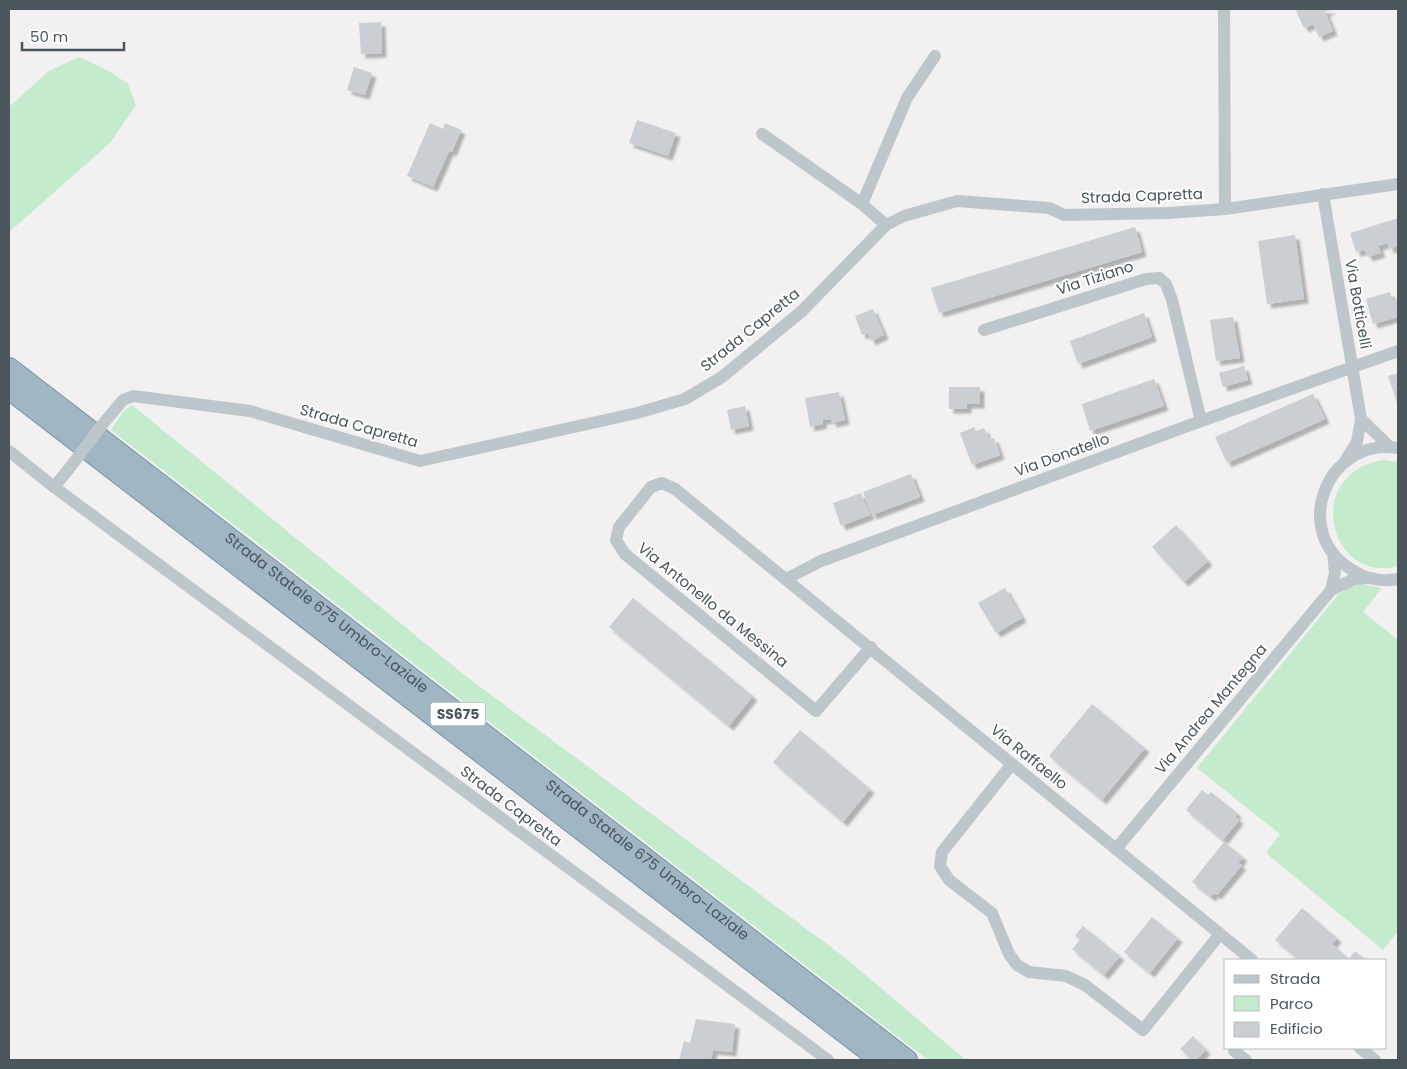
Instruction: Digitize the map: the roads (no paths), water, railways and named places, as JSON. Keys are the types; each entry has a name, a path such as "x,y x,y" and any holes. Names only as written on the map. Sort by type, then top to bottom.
{"highway":[{"name":"Strada Statale 675 Umbro-Laziale","path":"9,368 907,1060"},
{"name":"Strada Statale 675 Umbro-Laziale","path":"9,389 880,1060"}],"street":[{"path":"1224,9 1225,209"},
{"path":"862,204 907,98 935,56"},
{"path":"762,134 862,204 886,225"},
{"name":"Strada Capretta","path":"54,487 123,400 133,396 250,411 420,461 658,408 685,399 722,377 802,311 886,225 904,216 957,201 1049,208 1064,214 1168,213 1225,209 1398,184"},
{"name":"Via Botticelli","path":"1323,194 1361,419 1358,442 1328,482 1320,510 1323,532 1333,553"},
{"name":"Via Tiziano","path":"984,330 1146,279 1159,278 1166,284 1172,300 1201,421"},
{"name":"Via Donatello","path":"786,580 821,561 1201,421 1398,352"},
{"path":"1361,419 1394,447"},
{"path":"1346,460 1366,450 1394,447"},
{"name":"Strada Capretta","path":"9,451 54,487 828,1060"},
{"name":"Via Antonello da Messina","path":"786,580 675,489 662,483 651,487 619,527 616,540 625,554 816,711 871,647"},
{"path":"1333,553 1349,569 1371,578 1398,579"},
{"path":"1332,590 1335,573 1333,553"},
{"name":"Via Andrea Mantegna","path":"1116,849 1332,590 1346,582 1371,578"},
{"name":"Via Raffaello","path":"786,580 871,647 1251,959"},
{"path":"1012,764 942,852 940,866 949,880 992,913 1009,954 1017,965 1029,972 1066,976 1086,985 1143,1030 1220,934"},
{"path":"1236,1049 1234,1051 1246,1060"},
{"path":"1361,1049 1375,1060"}]}
